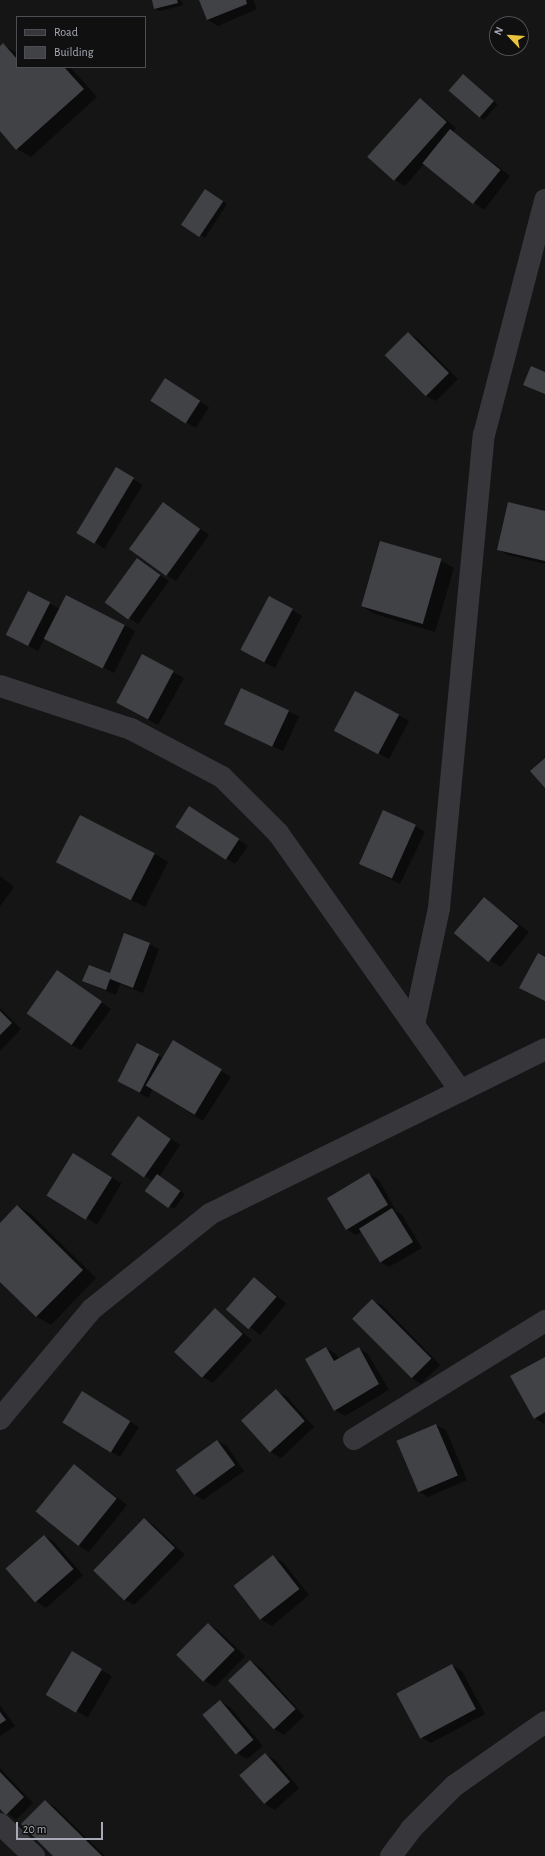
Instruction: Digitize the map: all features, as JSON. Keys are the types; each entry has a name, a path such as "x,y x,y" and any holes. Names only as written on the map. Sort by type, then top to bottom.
{"street":[{"path":"414,1025 439,908 484,435 545,200"},
{"path":"0,686 131,729 222,777 278,833 461,1091"},
{"path":"0,1420 8,1404 92,1309 210,1214 545,1049"},
{"path":"354,1439 545,1321"},
{"path":"391,1856 411,1829 454,1786 545,1722"},
{"path":"0,1824 34,1856"}],"building":[{"path":"152,0 177,0 178,3 154,9"},
{"path":"199,0 246,0 247,4 207,20"},
{"path":"3,43 16,58 16,68 65,68 84,89 16,150 0,131 0,46"},
{"path":"463,74 494,101 480,118 449,91"},
{"path":"420,98 447,122 394,181 367,157"},
{"path":"450,129 501,170 473,204 422,163"},
{"path":"205,189 223,201 199,237 181,225"},
{"path":"408,332 449,373 426,396 385,355"},
{"path":"531,366 545,372 545,394 523,385"},
{"path":"165,378 200,401 186,424 150,401"},
{"path":"116,467 134,478 94,544 76,533"},
{"path":"163,502 200,529 166,576 129,549"},
{"path":"508,502 545,511 545,561 497,550"},
{"path":"380,541 442,559 423,624 361,606"},
{"path":"137,558 160,575 128,620 105,602"},
{"path":"28,591 50,602 28,646 6,635"},
{"path":"66,595 125,625 103,669 44,639"},
{"path":"269,596 293,609 264,663 240,650"},
{"path":"142,654 174,671 148,719 116,703"},
{"path":"241,688 289,710 272,747 224,724"},
{"path":"355,691 399,714 378,754 334,731"},
{"path":"545,758 545,788 530,771"},
{"path":"189,806 239,839 226,860 175,827"},
{"path":"383,810 416,825 392,879 359,864"},
{"path":"80,815 155,853 131,900 56,862"},
{"path":"484,897 518,926 488,962 454,933"},
{"path":"124,933 150,943 133,988 110,979 106,990 82,981 89,965 110,973"},
{"path":"538,953 545,957 545,1001 519,988"},
{"path":"57,970 102,1002 72,1045 27,1013"},
{"path":"0,1011 12,1023 0,1035"},
{"path":"173,1040 222,1069 195,1115 146,1085"},
{"path":"137,1043 159,1054 140,1093 117,1081"},
{"path":"138,1116 171,1139 144,1177 111,1155"},
{"path":"73,1153 112,1177 86,1220 47,1195"},
{"path":"369,1173 388,1205 346,1230 327,1198"},
{"path":"157,1174 180,1191 168,1208 145,1191"},
{"path":"17,1205 83,1270 36,1317 0,1282 0,1223"},
{"path":"392,1208 413,1242 380,1263 359,1229"},
{"path":"254,1277 277,1297 248,1329 226,1309"},
{"path":"372,1299 431,1358 412,1378 352,1319"},
{"path":"215,1308 243,1334 202,1378 174,1352"},
{"path":"326,1347 334,1361 359,1347 379,1384 334,1411 305,1359"},
{"path":"545,1357 545,1412 534,1419 510,1376"},
{"path":"276,1389 305,1421 270,1452 241,1420"},
{"path":"82,1391 130,1421 111,1453 62,1422"},
{"path":"436,1424 458,1476 418,1492 396,1441"},
{"path":"217,1440 235,1465 194,1495 176,1470"},
{"path":"74,1464 117,1499 78,1546 36,1511"},
{"path":"144,1518 175,1548 124,1600 93,1571"},
{"path":"44,1535 74,1569 35,1602 6,1568"},
{"path":"273,1555 299,1589 260,1620 234,1586"},
{"path":"208,1623 235,1650 203,1682 176,1655"},
{"path":"72,1651 102,1669 76,1713 46,1695"},
{"path":"250,1660 296,1709 274,1729 228,1680"},
{"path":"452,1664 476,1709 420,1739 396,1694"},
{"path":"220,1700 253,1740 236,1755 202,1715"},
{"path":"0,1712 6,1720 0,1724"},
{"path":"265,1753 290,1782 264,1804 239,1775"},
{"path":"0,1772 24,1797 6,1815 0,1809"},
{"path":"45,1800 102,1856 53,1856 21,1824"}]}
